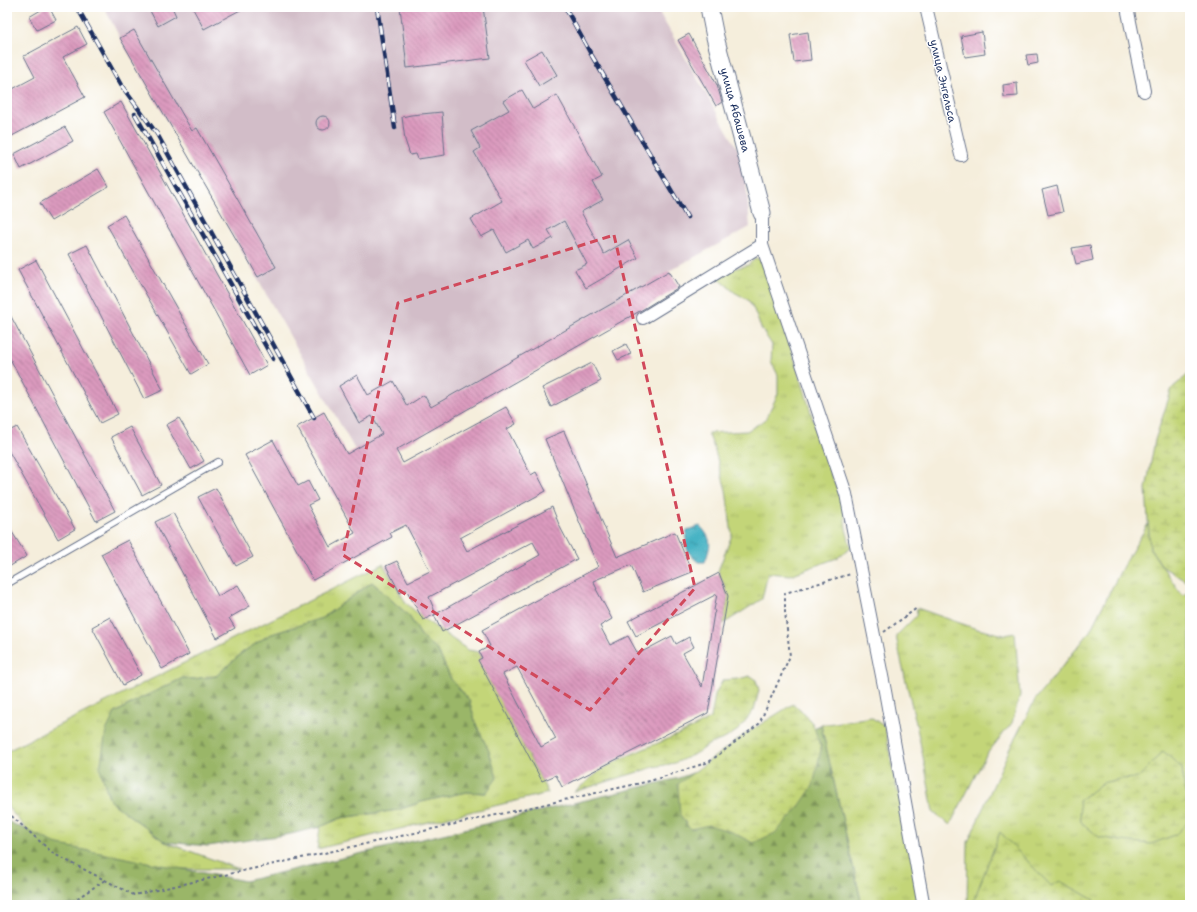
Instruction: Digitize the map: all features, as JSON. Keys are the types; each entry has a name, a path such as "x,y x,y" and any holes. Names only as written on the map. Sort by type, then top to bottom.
{"street":[{"name":"улица Абашева","path":"708,7 762,213"},
{"name":"улица Энгельса","path":"926,7 961,155"},
{"path":"1127,7 1144,91"},
{"path":"762,213 762,246 846,494 923,902 922,905"},
{"path":"643,318 762,246"}],"lane":[{"path":"7,584 218,462"}],"path":[{"path":"7,812 54,854 134,895 650,780 708,762 759,724 790,656 785,612 785,593 860,571"},
{"path":"874,638 917,608"},
{"path":"67,905 105,880"}],"highlighted area":[{"path":"614,235 695,588 590,710 343,555 398,303"}],"shaded area":[{"path":"104,7 656,7 744,160 750,227 669,271 355,450 120,38"}],"green space":[{"path":"756,258 763,261 829,470 843,502 846,529 851,548 837,558 790,575 768,573 762,599 723,624 728,596 718,571 732,535 726,490 714,448 708,433 747,431 765,420 778,394 778,375 771,361 772,345 761,328 754,310 748,300 734,292 717,277 725,271 748,265"},
{"path":"1190,373 1190,584 1163,567 1150,549 1146,489 1155,440 1172,388"},
{"path":"1148,524 1150,549 1182,595 1190,592 1190,905 967,905 968,842 1010,748 1035,700 1089,633 1123,566"},
{"path":"383,564 406,603 424,619 468,650 479,652 482,658 479,660 548,793 317,849 320,827 341,818 398,810 421,802 466,792 486,793 476,724 469,700 451,679 438,651 422,637 409,616 372,582 322,618 269,635 243,652 216,676 193,679 183,678 141,698 115,713 110,801 165,842 239,869 182,869 134,895 27,830 7,806 7,751"},
{"path":"372,582 409,616 422,637 438,651 451,679 469,700 476,724 489,751 497,778 486,793 466,792 421,802 398,810 341,818 320,827 291,834 208,846 165,842 110,801 100,769 106,731 115,713 141,698 183,678 193,679 216,676 243,652 269,635 322,618"},
{"path":"917,608 977,629 1005,635 1015,633 1020,695 1012,723 986,755 950,825 933,812 920,742 896,636 916,616"},
{"path":"750,676 756,680 759,690 754,710 738,730 726,738 708,745 695,754 675,763 654,767 574,792 611,764 687,731 711,718 715,694 723,680 738,679"},
{"path":"793,704 800,709 813,724 821,749 813,786 796,811 775,833 753,843 732,832 709,825 690,829 680,815 678,784 745,734"},
{"path":"871,717 885,727 895,782 909,828 922,905 862,905 821,725"},
{"path":"821,725 862,905 7,905 7,821 59,845 245,881 679,778"},
{"path":"1163,751 1182,768 1185,793 1190,800 1190,820 1175,835 1151,844 1121,841 1099,837 1081,822 1079,801 1102,783 1120,779 1138,778"},
{"path":"1000,832 1051,886 1060,881 1094,900 1090,905 972,905"}],"water":[{"path":"700,526 707,535 710,543 705,562 698,562 688,551 686,544 687,530"}],"building":[{"path":"46,7 49,7 56,20 37,30 29,17"},
{"path":"148,7 172,7 176,16 158,26"},
{"path":"192,7 246,7 204,29"},
{"path":"400,7 483,7 490,58 407,68"},
{"path":"78,27 87,44 63,57 85,97 12,136 7,126 7,92 35,77 24,56"},
{"path":"134,30 192,131 197,128 276,267 258,277 120,38"},
{"path":"808,32 811,60 794,62 790,35"},
{"path":"982,32 985,54 965,57 961,36"},
{"path":"689,34 717,85 722,102 716,106 678,40"},
{"path":"542,50 557,75 539,86 524,60"},
{"path":"1037,54 1038,63 1028,65 1026,55"},
{"path":"1017,83 1018,96 1004,97 1003,85"},
{"path":"522,90 533,109 557,95 602,177 593,182 603,200 581,212 604,254 628,240 638,258 586,288 575,270 587,264 564,221 548,230 553,238 533,249 528,240 506,252 494,230 481,237 471,219 502,201 474,152 480,148 471,131 509,110 503,101"},
{"path":"121,102 267,365 250,375 104,112"},
{"path":"442,112 445,155 418,159 416,154 410,155 405,140 402,117"},
{"path":"320,116 326,116 330,120 330,126 326,130 320,130 316,126 316,120"},
{"path":"65,127 73,141 21,169 14,154"},
{"path":"98,169 109,187 51,221 40,203"},
{"path":"1057,186 1063,212 1048,215 1042,190"},
{"path":"124,215 208,364 191,374 107,225"},
{"path":"87,245 163,390 144,399 69,254"},
{"path":"1090,245 1093,260 1076,264 1072,248"},
{"path":"36,260 118,414 100,423 18,270"},
{"path":"669,271 679,287 645,308 396,450 403,463 506,407 516,424 507,429 531,475 536,472 546,491 460,538 467,551 552,507 560,527 577,559 442,632 434,615 436,614 423,620 406,589 400,593 386,566 397,561 408,582 430,571 406,525 390,533 392,537 313,580 245,455 273,440 298,486 308,481 318,500 308,505 330,547 355,533 297,427 324,412 347,454 382,434 372,416 359,423 339,386 357,375 368,395 393,381 407,406 424,395 431,407","holes":["533,542 540,555 436,614 429,597"]},
{"path":"7,309 115,511 96,521 7,353"},
{"path":"626,344 631,354 618,360 613,351"},
{"path":"592,363 601,381 551,407 542,388"},
{"path":"179,418 204,461 191,469 166,425"},
{"path":"17,427 75,529 58,539 7,448 7,432"},
{"path":"130,427 161,485 142,495 111,437"},
{"path":"564,431 617,557 675,532 692,572 643,592 631,565 593,581 612,619 600,626 610,645 628,636 638,654 672,636 676,644 689,637 694,647 683,653 702,687 717,594 636,636 628,621 719,573 728,596 708,713 562,787 556,775 542,781 478,660 482,658 479,652 490,646 482,630 598,567 545,439","holes":["517,667 556,739 541,747 503,674"]},
{"path":"216,488 253,557 236,566 198,497"},
{"path":"173,513 218,596 238,585 250,606 229,618 235,628 217,638 155,522"},
{"path":"7,524 27,556 7,568"},
{"path":"128,540 189,654 162,669 101,554"},
{"path":"110,617 141,675 123,685 92,627"}],"railway":[{"path":"77,7 121,85 157,134 314,418"},
{"path":"377,7 395,128"},
{"path":"565,7 592,56 687,217"},
{"path":"135,114 273,359"}]}
